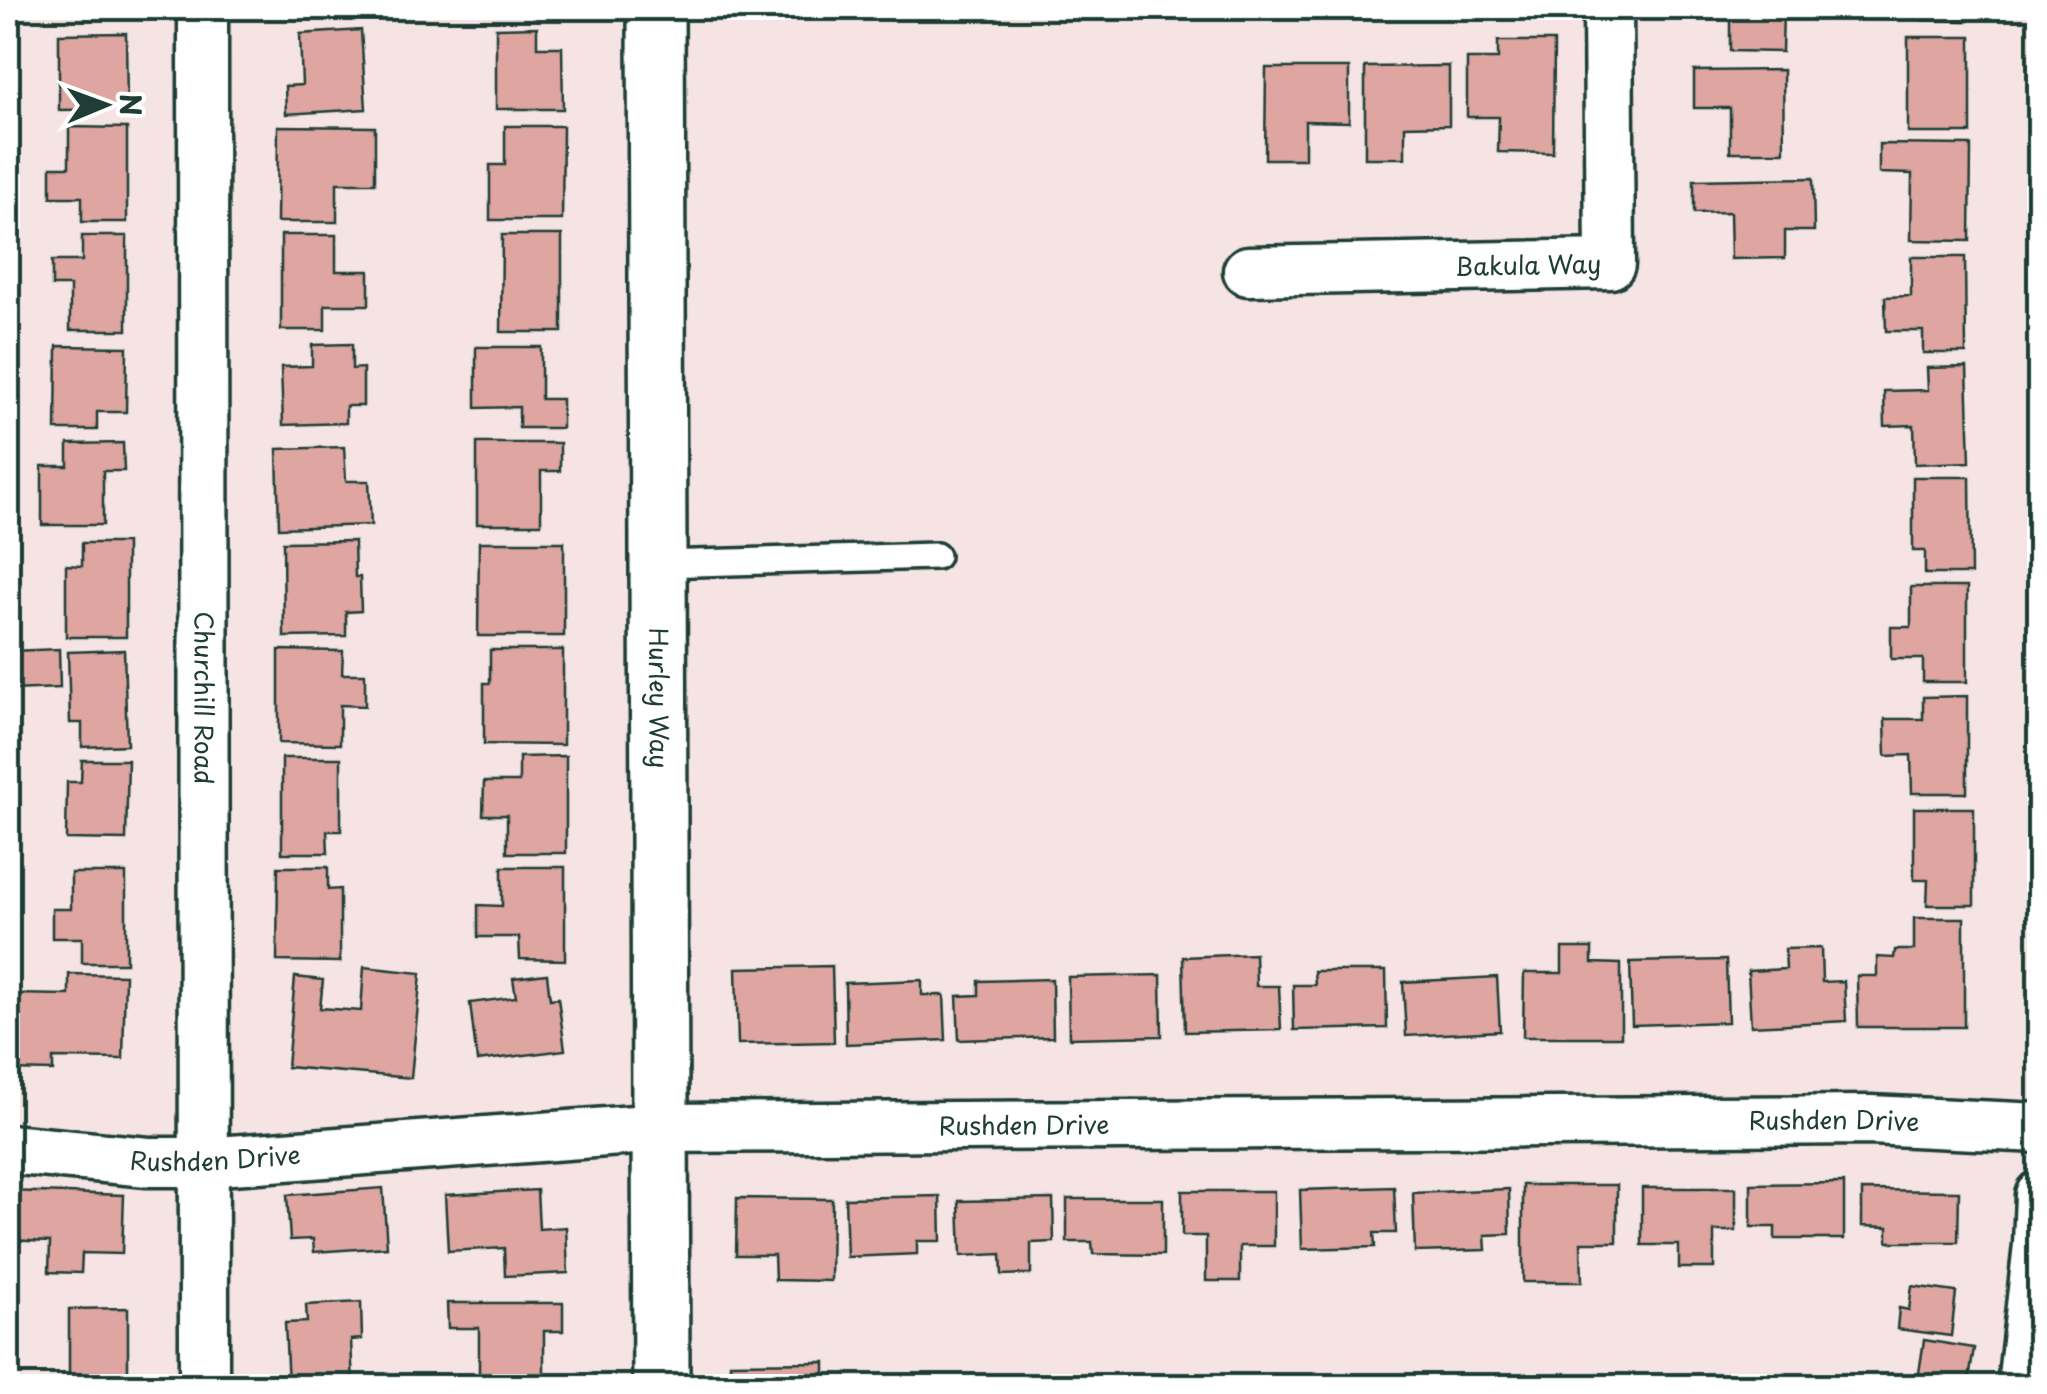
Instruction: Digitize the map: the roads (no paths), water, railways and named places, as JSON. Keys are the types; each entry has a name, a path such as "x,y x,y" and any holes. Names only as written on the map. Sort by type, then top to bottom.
{"street":[{"name":"Churchill Road","path":"203,8 204,1386"},
{"name":"Hurley Way","path":"656,8 661,1386"},
{"name":"Bakula Way","path":"1248,271 1610,264 1608,8"},
{"name":"Rushden Drive","path":"8,1149 148,1162 204,1162 661,1128 1870,1120 2040,1128"},
{"path":"2022,1386 2037,1264 2040,1195"}],"lane":[{"path":"659,564 936,556"}]}
